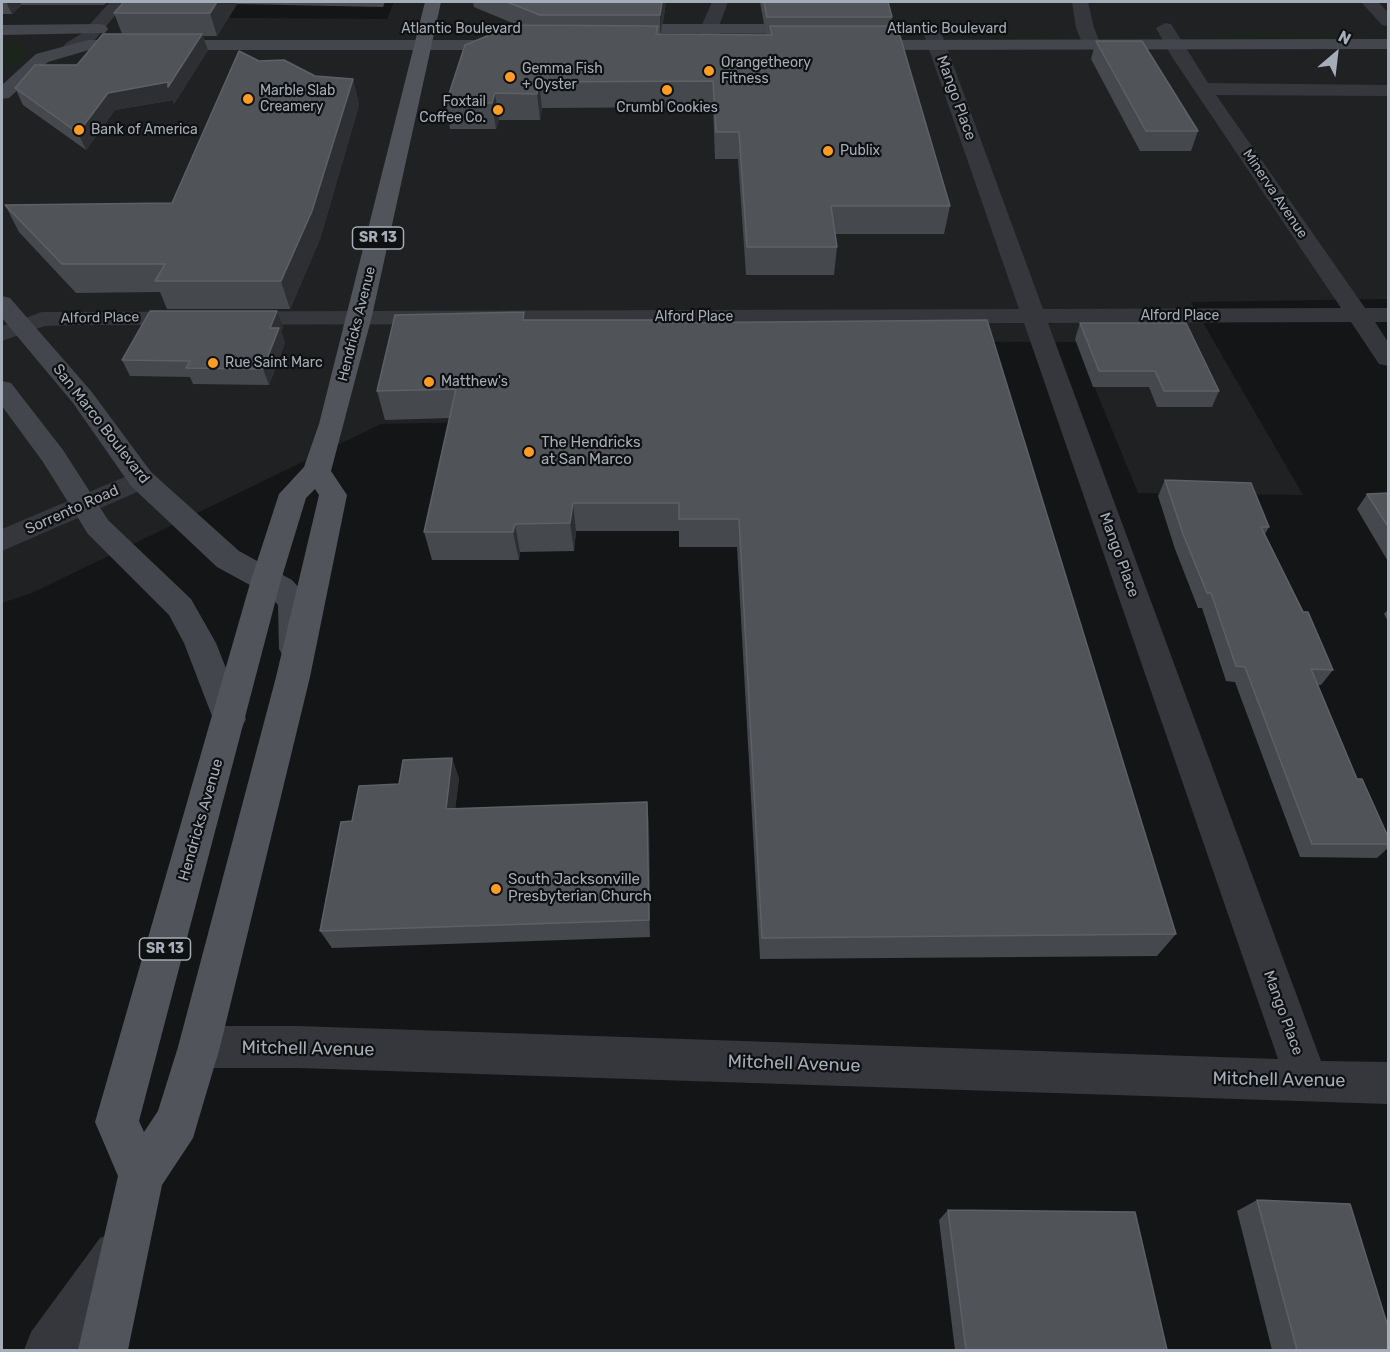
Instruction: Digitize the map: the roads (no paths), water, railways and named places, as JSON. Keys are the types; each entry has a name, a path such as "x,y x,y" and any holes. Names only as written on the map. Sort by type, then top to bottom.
{"main road":[{"name":"Hendricks Avenue","path":"141,1176 117,1122 266,580 293,494 317,471 360,316 433,2"},
{"name":"Atlantic Boulevard","path":"846,37 934,37 1092,45 1169,36 1389,27"},
{"name":"Atlantic Boulevard","path":"934,37 1085,28 1169,36 1389,44"},
{"name":"Atlantic Boulevard","path":"2,30 93,29 425,37 527,45"},
{"name":"Atlantic Boulevard","path":"42,58 72,47 118,43 425,37 514,29"},
{"path":"2,35 31,43 42,58 2,94"},
{"path":"607,37 822,37"},
{"name":"San Marco Boulevard","path":"2,303 11,330 82,397 141,478 228,559 281,588 293,601 296,622 293,677"},
{"path":"2,389 53,456 98,527 180,607 200,643 229,719"},
{"path":"103,1350 141,1176 177,1122 199,1047 293,677 333,495 317,471"}],"street":[{"path":"72,47 87,38 118,2"},
{"path":"711,37 720,2"},
{"path":"1080,2 1085,28 1092,45"},
{"path":"1370,2 1389,21"},
{"name":"Minerva Avenue","path":"1169,36 1389,359"},
{"name":"Mango Place","path":"934,37 1307,1082"},
{"path":"1203,89 1389,90"},
{"name":"Alford Place","path":"11,330 42,319 77,318 1389,315"},
{"name":"Sorrento Road","path":"2,541 141,478"},
{"name":"Mitchell Avenue","path":"199,1047 298,1047 1389,1083"},
{"path":"49,1350 125,1244"}],"place":[{"name":"Orangetheory Fitness","path":"709,71"},
{"name":"Gemma Fish + Oyster","path":"510,77"},
{"name":"Crumbl Cookies","path":"667,90"},
{"name":"Marble Slab Creamery","path":"248,99"},
{"name":"Foxtail Coffee Co.","path":"498,110"},
{"name":"Bank of America","path":"79,130"},
{"name":"Publix","path":"828,151"},
{"name":"Rue Saint Marc","path":"213,363"},
{"name":"Matthew's","path":"429,382"},
{"name":"The Hendricks at San Marco","path":"529,452"},
{"name":"South Jacksonville Presbyterian Church","path":"496,889"}]}
